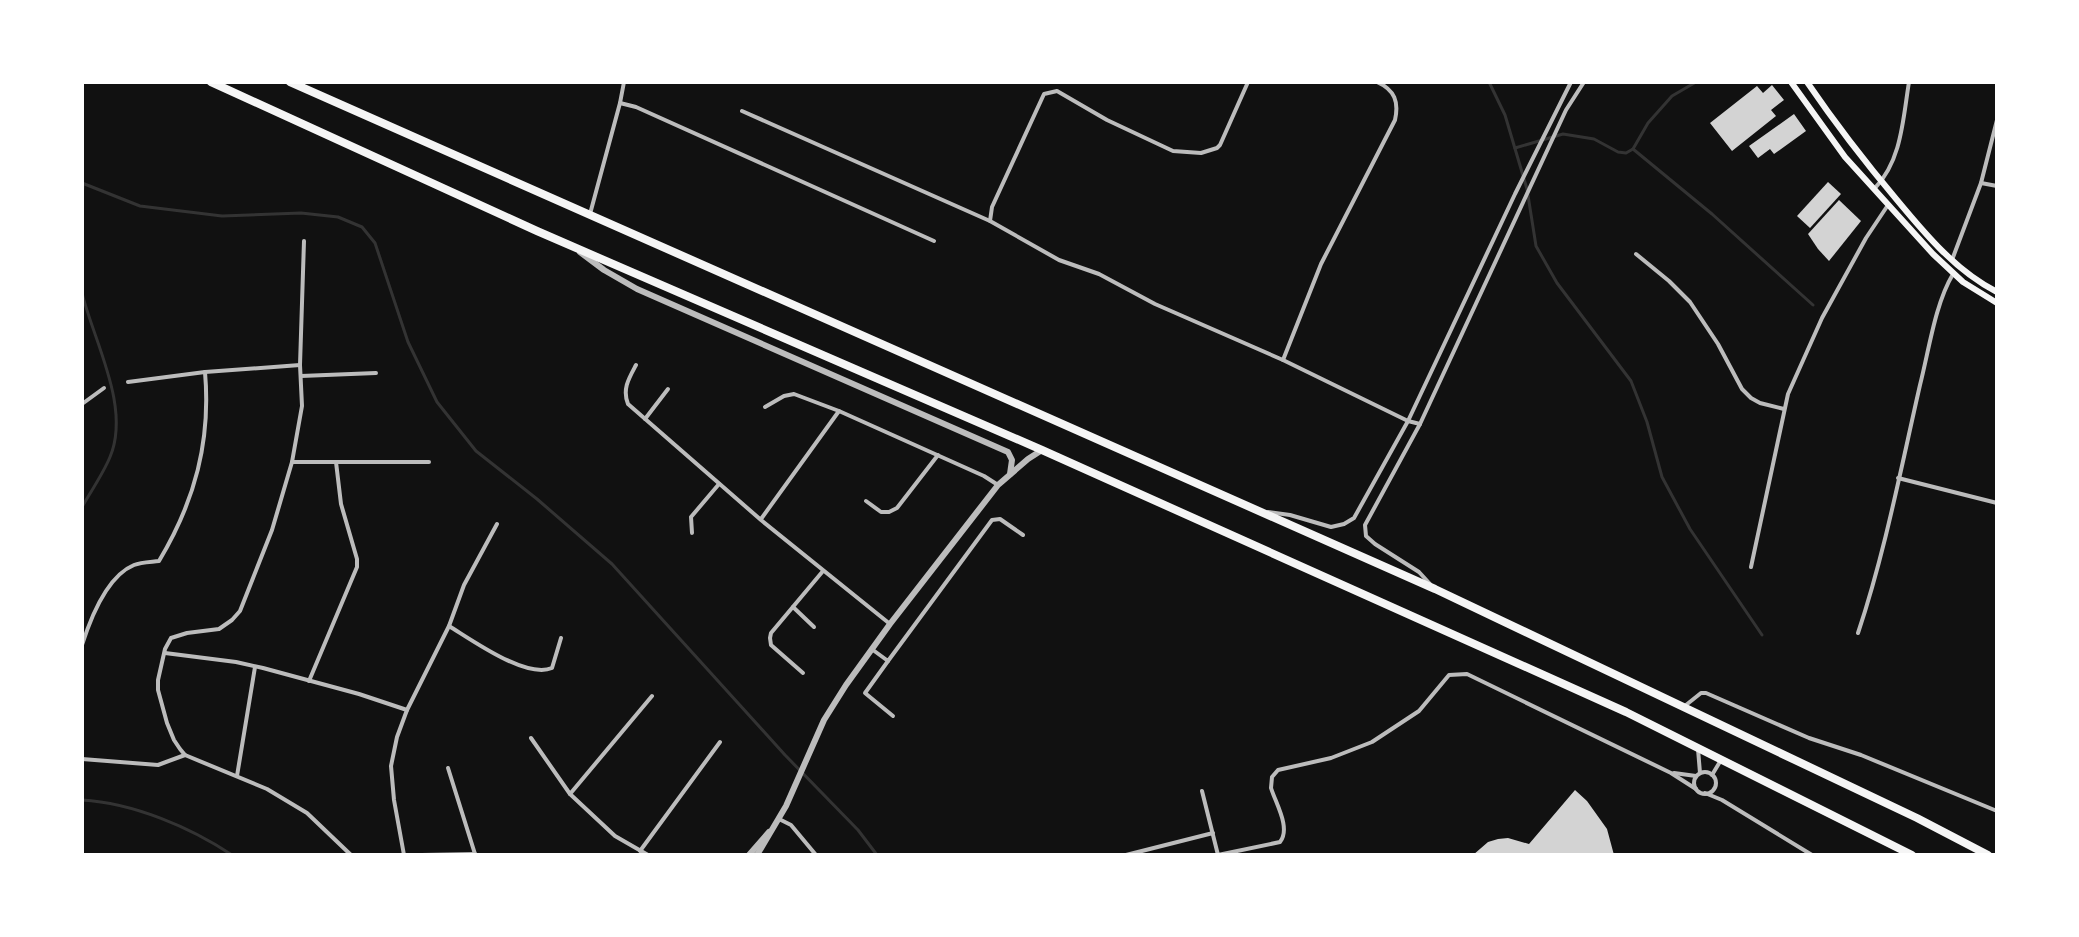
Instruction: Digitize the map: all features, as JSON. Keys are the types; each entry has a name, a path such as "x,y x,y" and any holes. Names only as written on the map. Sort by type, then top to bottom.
{"highway":[{"path":"211,82 570,245 1042,450 1626,712 1912,855"},
{"path":"290,82 1435,589 1917,818 1988,855"}],"main road":[{"path":"1791,82 1845,157 1888,205 1953,274 1997,303"},
{"path":"1807,82 1881,181 1931,240 1976,280 1997,292"}],"street":[{"path":"590,214 624,82"},
{"path":"990,221 992,207 1044,94 1057,91 1107,120 1173,151 1201,153 1220,145 1248,82"},
{"path":"1283,360 1321,264 1395,120 1396,98 1385,84 1377,82"},
{"path":"1258,510 1331,527 1354,518 1408,421 1571,82"},
{"path":"1435,589 1419,572 1366,536 1365,525 1420,424 1566,110 1584,82"},
{"path":"1874,188 1891,166 1897,150 1909,82"},
{"path":"620,103 636,107 934,241"},
{"path":"742,111 990,221 1059,260 1099,274 1155,304 1420,424"},
{"path":"1952,260 1981,183 1997,120"},
{"path":"1981,183 1997,186"},
{"path":"1751,567 1788,394 1822,318 1888,205"},
{"path":"304,241 300,365 302,406 292,462 272,530 240,611 219,629 171,638 164,653 158,690 174,740 185,755 267,789 307,813 351,855"},
{"path":"570,245 637,289 1008,452 1012,460 1010,474"},
{"path":"1636,254 1690,302 1718,344 1742,389 1760,403 1784,409"},
{"path":"1858,633 1876,580 1933,332 1953,274"},
{"path":"128,382 300,365"},
{"path":"636,365 626,385 628,404 761,520 890,624"},
{"path":"82,645 94,612 121,573 138,564 159,561 168,547 188,499 203,450 207,421 205,372"},
{"path":"301,376 376,373"},
{"path":"82,404 104,388"},
{"path":"645,419 668,389"},
{"path":"765,407 794,394 938,455 998,485"},
{"path":"761,520 839,411"},
{"path":"757,855 780,817 836,700 890,624 998,485 1042,450"},
{"path":"866,501 881,512 897,508 938,455"},
{"path":"292,462 429,462"},
{"path":"309,681 357,567 341,504 336,462"},
{"path":"1898,478 1997,503"},
{"path":"692,533 691,517 719,484"},
{"path":"893,716 865,693 992,520 1000,519 1023,535"},
{"path":"404,855 391,766 397,737 449,626 464,585 497,524"},
{"path":"803,673 771,645 770,638 823,571"},
{"path":"793,607 814,627"},
{"path":"449,626 508,662 546,670 552,668 561,638"},
{"path":"873,650 888,661"},
{"path":"164,653 236,662 359,694 407,710"},
{"path":"237,776 255,667"},
{"path":"1202,791 1218,855 1280,842 1285,829 1270,783 1274,773 1346,753 1386,734 1419,711 1445,678 1467,674 1671,773 1812,855"},
{"path":"1684,707 1701,693 1706,693 1809,738 1861,755 1997,811"},
{"path":"570,794 652,696"},
{"path":"531,738 570,794 615,836 648,855"},
{"path":"640,851 720,742"},
{"path":"1696,789 1698,747"},
{"path":"82,759 158,765 185,755"},
{"path":"1712,775 1722,759"},
{"path":"422,855 476,854 448,768"},
{"path":"1671,773 1712,775"},
{"path":"1712,775 1714,787 1722,800"},
{"path":"1705,793 1714,787"},
{"path":"780,817 791,825 816,855"},
{"path":"749,855 774,827"},
{"path":"1126,855 1213,833"}],"building":[{"path":"1772,85 1784,100 1771,110 1776,116 1732,151 1710,123 1757,86 1763,93"},
{"path":"1794,114 1806,131 1774,154 1770,149 1758,158 1749,146"},
{"path":"1828,182 1841,194 1810,228 1797,216"},
{"path":"1839,200 1861,221 1829,261 1808,234"},
{"path":"1575,790 1607,829 1614,855 1473,855 1488,842 1498,839 1508,838 1529,844"}],"waterway":[{"path":"1489,82 1505,115 1527,189 1536,246 1557,283 1631,381 1647,422 1662,477 1690,529 1762,635"},
{"path":"1515,148 1563,134 1594,139 1626,153 1633,149 1648,123 1672,96 1696,82"},
{"path":"1633,149 1712,214 1813,305"},
{"path":"82,183 140,206 222,216 301,213 338,217 362,227 375,243 408,342 437,402 476,451 612,564 785,755 858,830 877,855"},
{"path":"82,197 83,185"},
{"path":"82,293 114,396 116,417 110,457 82,507"},
{"path":"82,800 141,811 198,835 232,855"}]}
